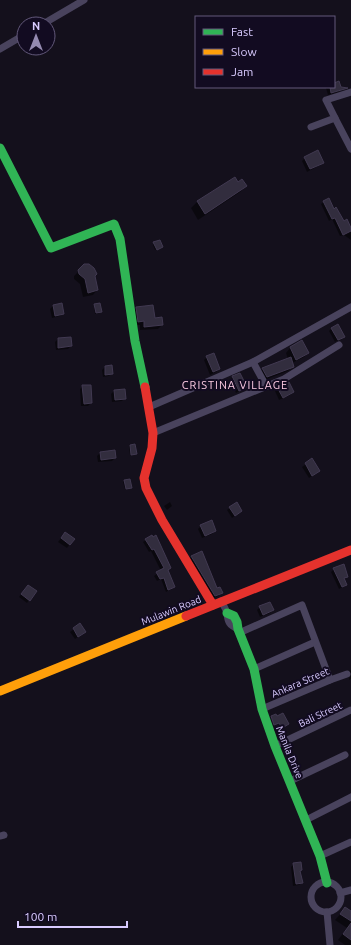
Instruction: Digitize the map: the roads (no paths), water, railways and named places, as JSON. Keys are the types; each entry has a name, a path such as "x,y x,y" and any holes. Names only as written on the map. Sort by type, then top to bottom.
{"street":[{"path":"56,16 84,0"},
{"path":"0,49 16,40"},
{"path":"351,92 326,100 351,149"},
{"path":"311,128 335,118"},
{"path":"0,148 52,248 114,224 120,239 135,341 150,407 153,433 152,448 144,478 146,488 162,520 217,603"},
{"path":"150,407 253,362 351,307"},
{"path":"153,433 284,379 339,345"},
{"path":"253,362 266,386"},
{"name":"Mulawin Road","path":"0,691 351,550"},
{"name":"Manila Drive","path":"217,603 227,613 234,616 237,622 238,631 254,669 262,709 275,746 320,856 327,883"},
{"path":"238,631 302,605 330,680"},
{"path":"254,669 315,642"},
{"name":"Ankara Street","path":"262,709 347,674"},
{"name":"Bali Street","path":"275,746 351,710"},
{"path":"290,781 345,755"},
{"path":"306,820 351,797"},
{"path":"320,856 351,842"},
{"path":"327,883 335,886 340,893 340,902 335,909 327,912 314,906 312,897 314,889 318,885 327,883"},
{"path":"340,893 351,890"},
{"path":"327,912 330,945"}],"district":[{"name":"CRISTINA VILLAGE","path":"235,385"}]}
